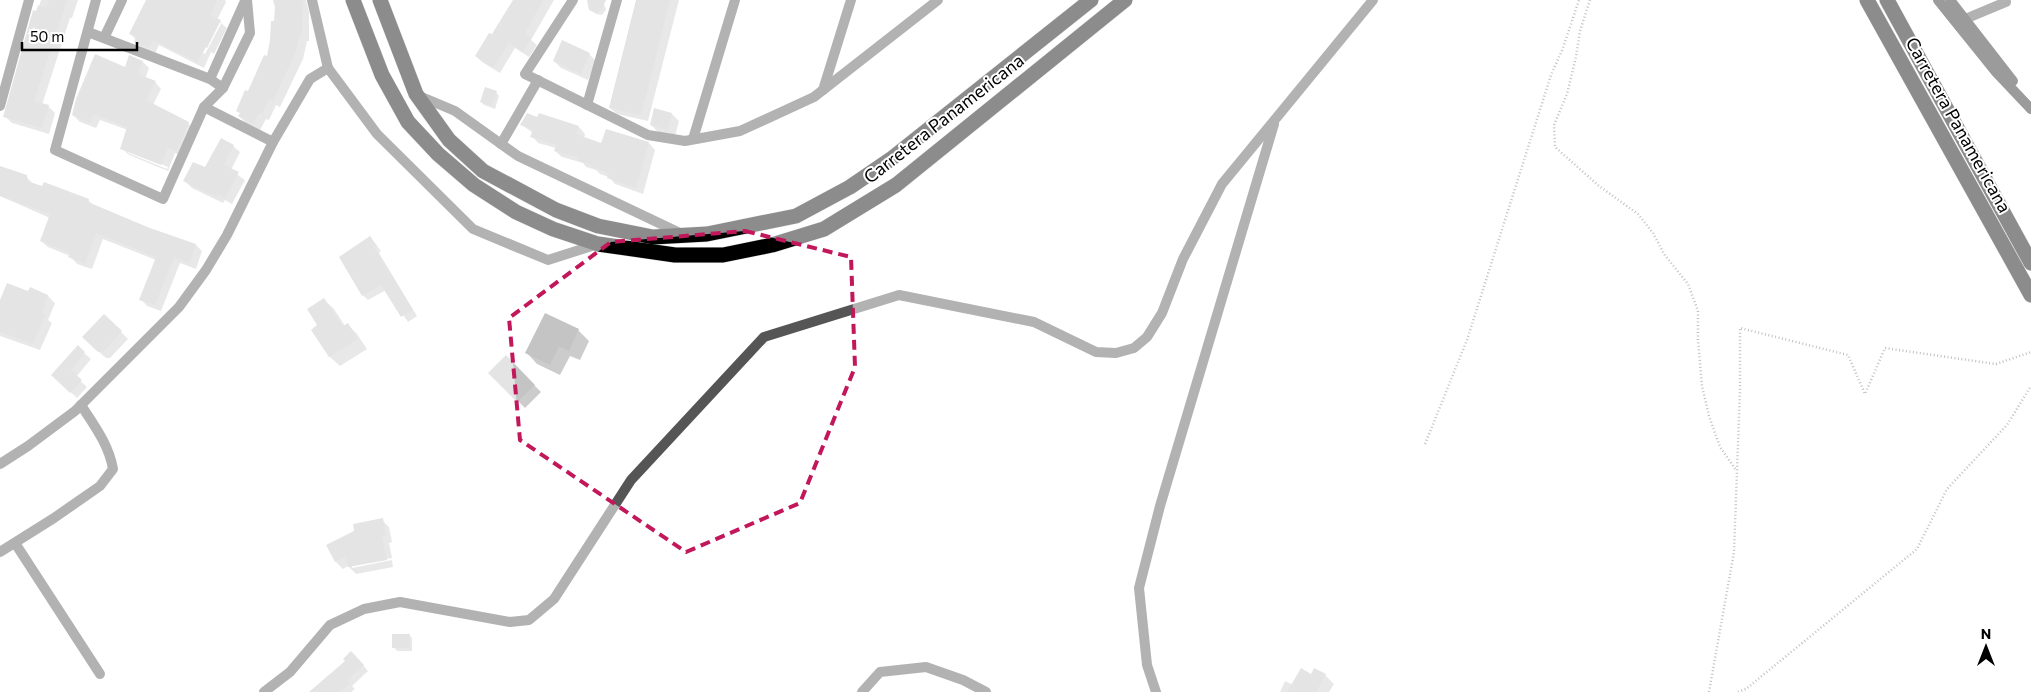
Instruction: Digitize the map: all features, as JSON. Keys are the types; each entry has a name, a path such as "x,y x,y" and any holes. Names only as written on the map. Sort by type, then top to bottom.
{"highway":[{"name":"Carretera Panamericana","path":"354,0 356,12 382,76 408,122 438,154 474,185 516,212 553,229 598,244 675,255 722,255 772,245 824,229 896,185 1125,0"},
{"name":"Carretera Panamericana","path":"380,0 416,94 449,140 483,171 556,210 598,226 653,237 707,234 796,216 850,187 891,159 1091,0"},
{"name":"Carretera Panamericana","path":"1867,0 2031,295"},
{"name":"Carretera Panamericana","path":"1887,0 2031,264"}],"street":[{"path":"0,106 29,0"},
{"path":"96,0 55,150 163,199 204,107 223,88 250,33 246,0"},
{"path":"104,38 122,0"},
{"path":"210,79 246,0"},
{"path":"312,0 328,68 377,134 473,229 548,260 598,244"},
{"path":"573,0 525,74 648,135 685,141 740,131 814,97 938,0"},
{"path":"587,105 616,0"},
{"path":"693,139 735,0"},
{"path":"823,90 851,0"},
{"path":"264,692 290,672 330,625 364,610 400,602 510,622 529,620 554,599 632,480 764,337 899,295 1034,322 1096,352 1116,353 1134,348 1147,337 1162,313 1183,259 1222,184 1372,0"},
{"path":"1938,0 2002,67 2031,108"},
{"path":"1950,0 1960,22 1996,72 2031,108"},
{"path":"1960,22 2006,2 2005,0"},
{"path":"88,32 210,79 223,88"},
{"path":"0,464 28,446 81,405 180,306 206,270 227,235 272,142 310,79 328,68"},
{"path":"501,144 538,80"},
{"path":"416,94 456,111 526,160 685,235"},
{"path":"204,107 272,142"},
{"path":"1156,692 1147,665 1140,588 1160,506 1276,119"},
{"path":"0,552 100,486 113,469 111,457 103,440 81,405"},
{"path":"15,543 100,674"},
{"path":"862,692 880,672 926,667 963,680 986,692"}],"path":[{"path":"1425,444 1467,340 1551,75 1563,48 1579,0"},
{"path":"1590,0 1580,31 1567,94 1554,125 1555,147 1599,186 1638,214 1653,234 1664,254 1688,284 1698,311 1698,340 1702,386 1709,416 1720,447 1736,472"},
{"path":"1709,692 1734,552 1740,390 1740,328 1848,355 1865,394 1885,348 1996,364 2031,352"},
{"path":"1738,692 1746,689 1917,549 1947,489 2007,425 2031,386"}],"highlighted area":[{"path":"745,231 851,257 855,367 800,503 686,552 520,440 509,318 611,242"}],"building":[{"path":"49,0 67,0 34,101 49,105 42,128 3,117 33,10 36,11 38,5 46,8"},
{"path":"146,0 217,0 210,15 221,20 207,48 205,47 197,62 153,40 149,48 134,42 136,37 129,34"},
{"path":"273,0 303,0 302,34 300,34 296,52 273,101 269,99 262,114 259,113 253,124 238,116 240,113 236,111 245,90 248,91 264,55 267,56 271,21 274,21 275,7"},
{"path":"513,0 543,0 525,34 531,38 523,52 509,43 493,68 475,56 489,33 492,34"},
{"path":"587,0 606,0 602,9 596,13 589,10"},
{"path":"636,0 670,0 641,115 609,108"},
{"path":"562,40 590,53 581,74 553,61"},
{"path":"95,54 125,67 129,55 143,61 138,74 156,81 146,100 189,122 177,151 168,148 161,165 120,149 127,127 93,114 90,123 72,115 76,99"},
{"path":"485,87 497,91 492,106 480,102"},
{"path":"654,108 672,113 668,130 650,125"},
{"path":"527,113 537,117 539,113 579,126 576,134 601,143 606,129 649,142 636,188 607,178 609,173 592,167 593,165 578,161 579,158 554,151 556,145 530,137 533,130 520,125"},
{"path":"221,138 234,145 224,165 239,172 225,198 218,194 216,197 183,181 193,162 205,167"},
{"path":"0,166 27,175 27,181 42,186 44,182 89,199 88,202 150,228 196,244 189,263 174,257 155,305 139,300 156,257 96,233 85,264 68,257 70,253 40,241 50,214 0,196"},
{"path":"370,236 377,246 374,247 413,310 401,317 381,285 362,296 339,257"},
{"path":"7,283 28,291 30,287 48,295 42,313 45,315 33,344 0,332 0,300"},
{"path":"324,298 343,326 348,323 358,339 329,357 311,330 317,325 307,309"},
{"path":"545,313 579,329 569,351 559,346 550,365 525,353"},
{"path":"104,314 122,331 103,352 98,352 82,337"},
{"path":"78,345 85,352 71,370 82,380 70,393 51,375"},
{"path":"506,355 535,385 517,402 488,373"},
{"path":"383,518 386,536 382,536 387,560 348,567 346,557 335,562 326,545 354,531 353,524"},
{"path":"392,634 410,634 409,648 392,648"},
{"path":"351,651 364,665 347,680 350,683 340,692 309,692 345,661 343,659"},
{"path":"1301,668 1311,674 1314,668 1326,674 1316,692 1287,692"}]}
